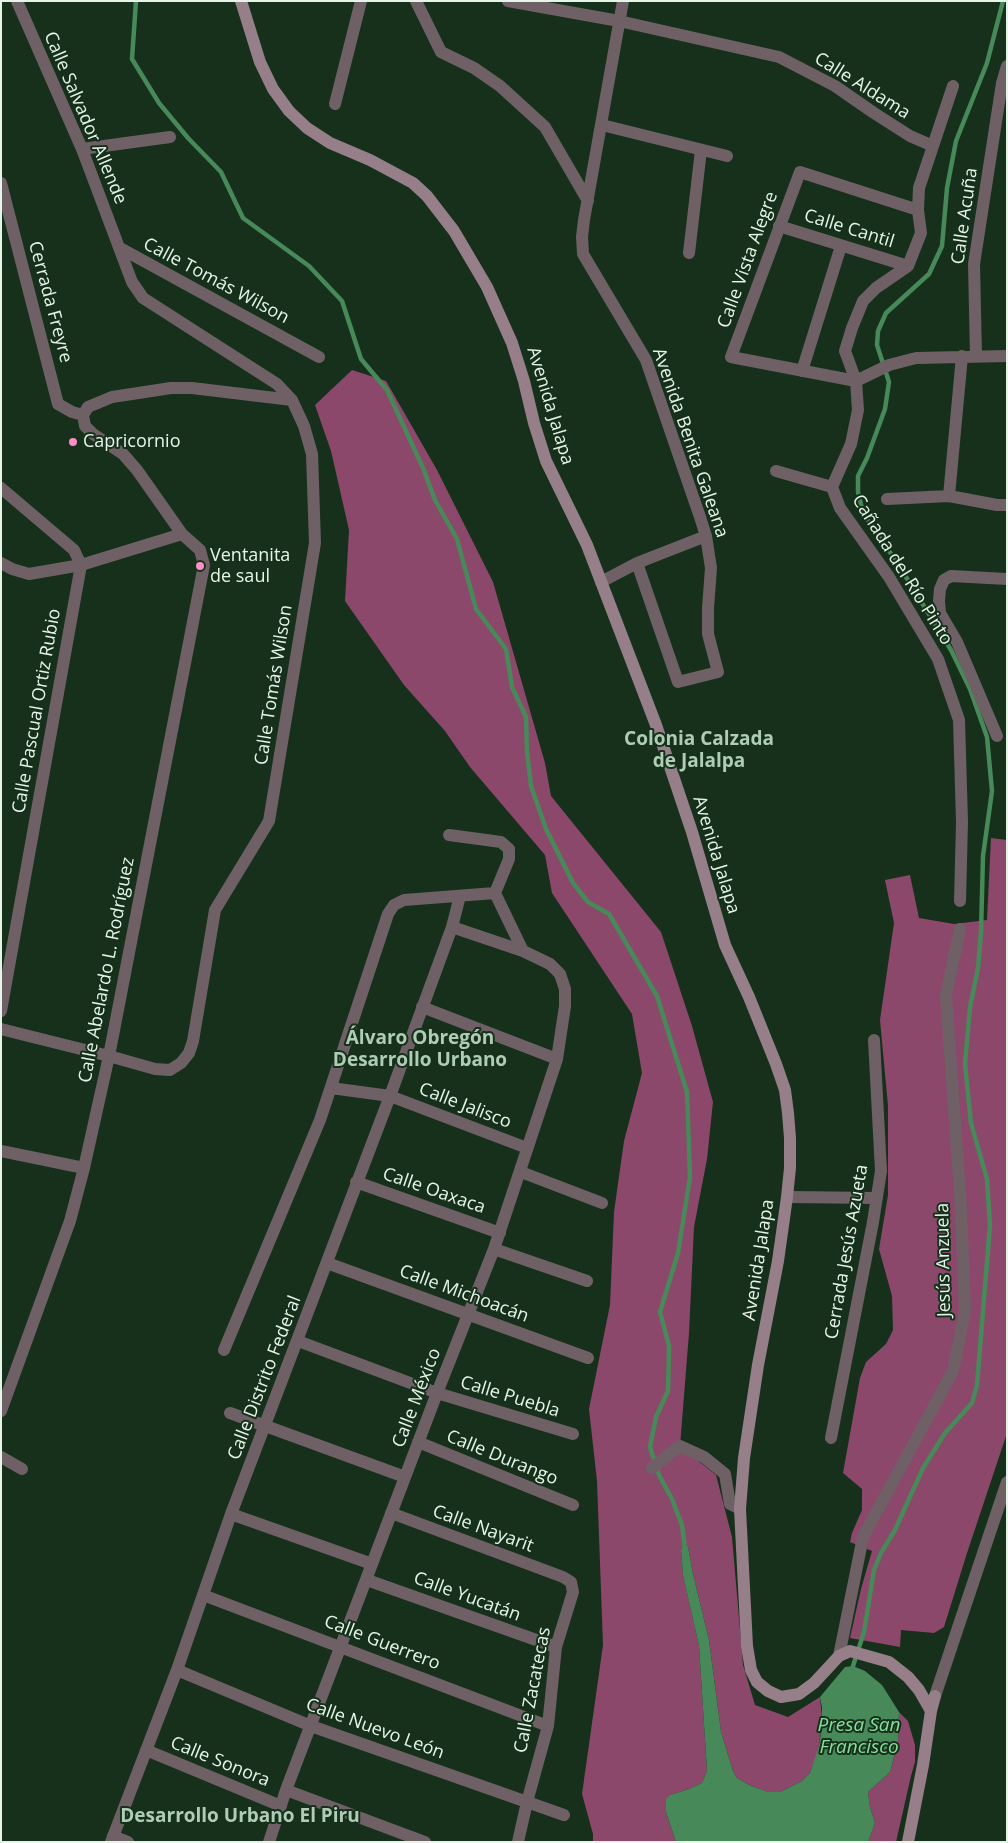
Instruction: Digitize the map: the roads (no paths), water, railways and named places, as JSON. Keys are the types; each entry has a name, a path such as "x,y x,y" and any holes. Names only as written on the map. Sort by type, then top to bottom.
{"street":[{"name":"Calle Salvador Allende","path":"17,1 82,149 120,248"},
{"name":"Avenida Jalapa","path":"241,1 260,62 274,89 289,111 307,128 330,143 370,160 413,183 427,196 454,231 487,287 512,343 546,462 582,533 656,725 692,832 726,945 776,1064 784,1090 788,1113 790,1168 787,1197 778,1261 758,1366 744,1458 740,1509 747,1646 751,1670 757,1682 768,1691 781,1697 799,1694 814,1683 844,1654"},
{"path":"335,104 361,1"},
{"path":"416,1 441,52 474,68 500,86 545,127 588,201"},
{"name":"Calle Aldama","path":"508,1 619,21 779,58 835,86 910,136 933,146"},
{"name":"Avenida Benita Galeana","path":"623,1 582,236 583,254 646,360 706,536 711,568 708,634 718,672 678,682 638,563"},
{"name":"Calle Acuña","path":"976,356 974,264 1007,66"},
{"path":"908,266 921,233 918,210 919,188 953,86"},
{"path":"602,125 727,156"},
{"path":"82,149 170,137"},
{"path":"689,254 701,150"},
{"name":"Calle Vista Alegre","path":"856,381 731,357 800,172 918,210"},
{"name":"Cerrada Freyre","path":"1,182 58,404 72,412 83,415"},
{"name":"Calle Cantil","path":"779,226 908,266"},
{"path":"802,371 841,246"},
{"name":"Calle Tomás Wilson","path":"120,248 319,357"},
{"name":"Calle Tomás Wilson","path":"108,1056 155,1069 170,1070 181,1063 188,1053 193,1040 215,910 269,821 315,544 312,454 304,426 292,400 277,384 143,298 132,282 120,248"},
{"name":"Cañada del Río Pinto","path":"908,266 876,288 863,301 852,328 845,351 856,381 858,410 851,444 832,487 840,508 893,584 938,659 959,720 962,813 960,901"},
{"path":"949,496 962,356"},
{"path":"856,381 889,365 916,358 1007,356"},
{"path":"83,415 88,407 112,397 171,388 192,388 292,400"},
{"name":"Calle Abelardo L. Rodríguez","path":"1,1410 70,1221 84,1168 108,1056 204,564 200,550 182,534 137,470 123,454 93,434 85,426 83,415"},
{"path":"776,471 832,487"},
{"path":"1,488 74,550 81,565"},
{"path":"887,499 949,496 997,505 1007,505"},
{"path":"1,563 12,569 29,574 81,565 182,534"},
{"path":"600,582 638,563 706,536"},
{"name":"Calle Pascual Ortiz Rubio","path":"1,1011 81,565"},
{"path":"997,736 957,642 940,613 940,590 944,580 951,576 1007,579"},
{"path":"449,835 501,842 509,849 509,859 495,893 522,951"},
{"path":"224,1350 320,1120 388,914 394,905 404,900 495,893"},
{"name":"Calle Distrito Federal","path":"112,1839 177,1670 231,1514 390,1096 452,927 460,896"},
{"path":"452,927 522,951"},
{"name":"Jesús Anzuela","path":"844,1654 863,1538 953,1371 966,1311 961,1208 946,995 960,929"},
{"name":"Calle México","path":"269,1842 286,1790 367,1580 436,1393 500,1233 558,1059 565,1006 565,989 560,974 550,964 522,951"},
{"path":"422,1007 558,1059"},
{"path":"1,1029 108,1056"},
{"name":"Cerrada Jesús Azueta","path":"831,1438 877,1198 880,1171 874,1040"},
{"name":"Calle Jalisco","path":"331,1088 390,1096 527,1148"},
{"path":"1,1151 84,1168"},
{"path":"521,1172 602,1203"},
{"name":"Calle Oaxaca","path":"356,1182 500,1233"},
{"path":"787,1197 877,1198"},
{"path":"494,1249 587,1281"},
{"name":"Calle Michoacán","path":"327,1263 588,1358"},
{"name":"Calle Puebla","path":"298,1341 436,1393 573,1434"},
{"path":"230,1413 405,1477"},
{"name":"Calle Durango","path":"418,1442 573,1505"},
{"path":"652,1468 680,1446 704,1457 725,1474 730,1504 740,1509"},
{"path":"1,1457 22,1469"},
{"path":"908,1842 935,1696 1007,1482"},
{"name":"Calle Nayarit","path":"391,1513 563,1577"},
{"path":"231,1514 372,1564"},
{"name":"Calle Zacatecas","path":"518,1842 548,1726 556,1648 573,1592 570,1582 563,1577"},
{"name":"Calle Yucatán","path":"367,1580 556,1648"},
{"name":"Calle Guerrero","path":"203,1595 548,1726"},
{"path":"844,1654 889,1662 908,1677 919,1690 931,1711"},
{"name":"Calle Nuevo León","path":"177,1670 311,1726 564,1815"},
{"name":"Calle Sonora","path":"146,1750 281,1806"},
{"name":"Calle Sonora","path":"286,1790 408,1839 425,1842"},
{"path":"112,1839 128,1842"}],"water":[{"name":"Presa San Francisco","path":"684,1546 688,1547 709,1640 721,1732 737,1778 751,1786 769,1792 780,1792 802,1781 810,1773 819,1746 821,1733 822,1708 820,1697 845,1667 853,1666 865,1671 882,1685 899,1712 898,1742 890,1772 868,1792 875,1823 868,1842 676,1842 666,1812 666,1799 670,1795 702,1783 707,1771 699,1646 683,1575 681,1550"}],"waterway":[{"path":"136,1 132,59 159,103 188,138 221,172 243,218 309,266 342,301 361,359 387,390 423,468 435,500 457,539 476,609 506,649 512,687 526,717 527,752 531,786 546,829 573,883 588,902 609,914 657,996 687,1092 690,1177 678,1253 660,1312 669,1346 668,1391 656,1417 650,1447 659,1475 672,1499 682,1525 685,1549"},
{"path":"853,1672 853,1666 864,1632 874,1570 881,1553 895,1530 923,1468 945,1433 972,1403 977,1385 990,1225 987,1179 971,1123 965,1064 970,1007 978,968 983,856 992,791 987,737 970,689 951,650 898,564 863,513 858,492 858,476 867,458 885,409 889,382 877,345 878,331 886,313 929,274 942,246 947,188 956,141 987,63 1003,1"}],"place":[{"name":"Capricornio","path":"73,442"},
{"name":"Ventanita de saul","path":"200,566"}],"district":[{"name":"Colonia Calzada de Jalalpa","path":"699,751"},
{"name":"Álvaro Obregón Desarrollo Urbano","path":"420,1050"},
{"name":"Desarrollo Urbano El Piru","path":"240,1817"}]}
